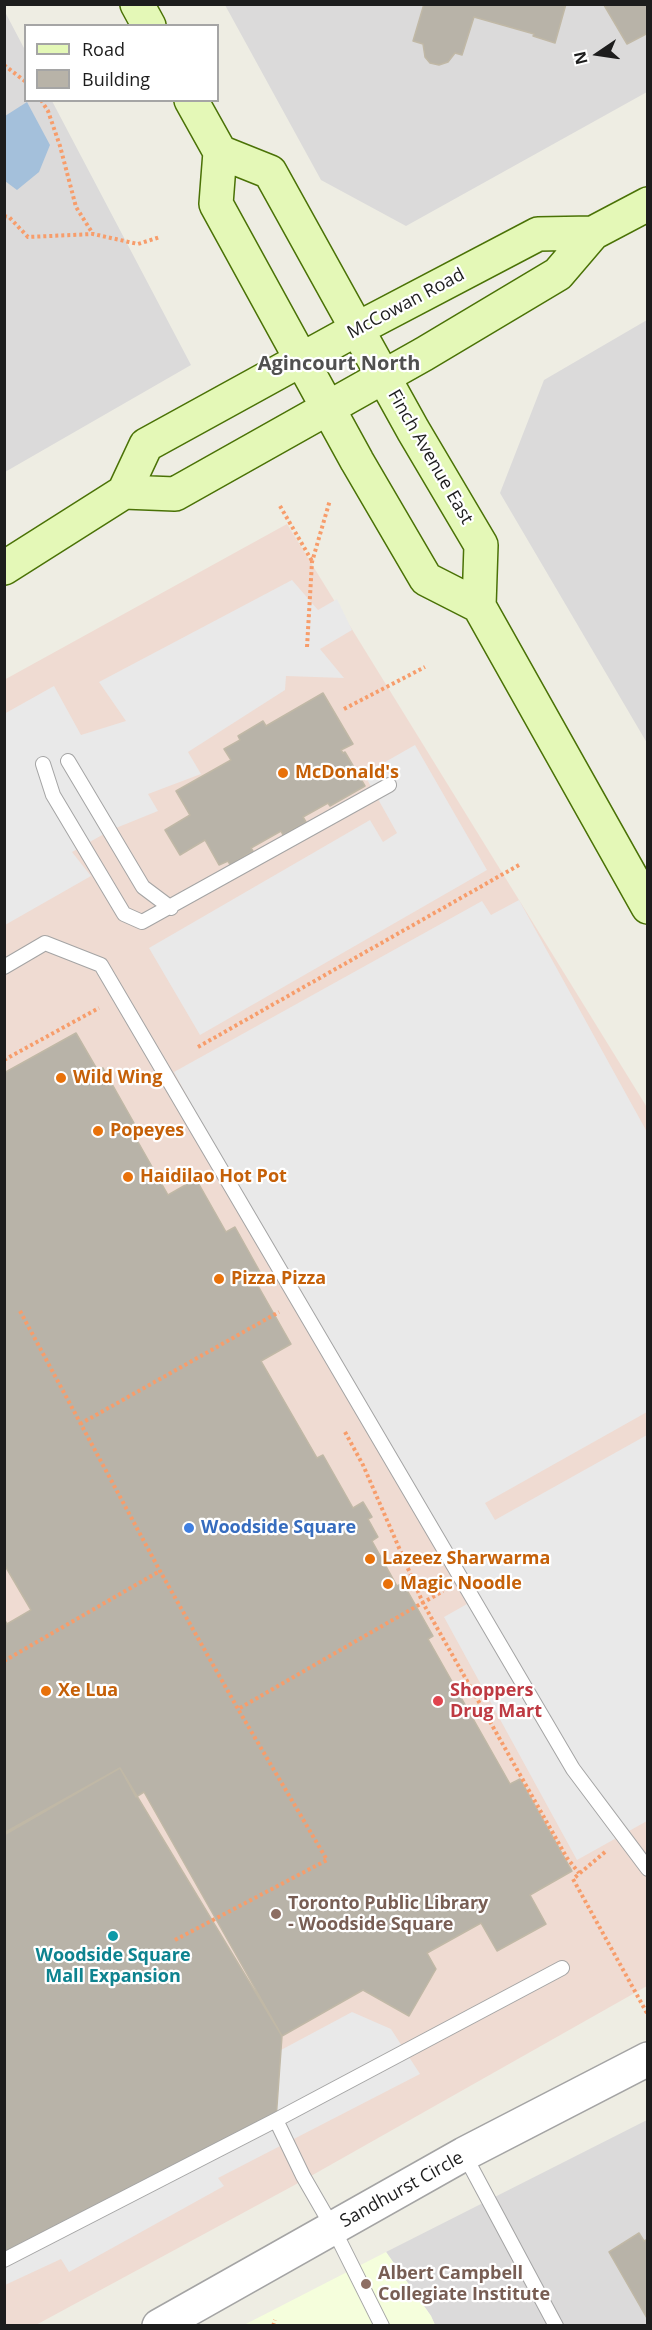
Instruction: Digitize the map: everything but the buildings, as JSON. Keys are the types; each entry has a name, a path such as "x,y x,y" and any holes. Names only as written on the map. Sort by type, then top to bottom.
{"main road":[{"path":"137,4 148,24"},
{"path":"192,102 220,152 216,204 357,460 426,579 479,606 648,907"},
{"name":"Finch Avenue East","path":"220,152 270,172 383,376 482,545 479,606"},
{"name":"McCowan Road","path":"594,233 538,234 357,329 146,445 124,492 175,494 424,354 558,274 594,233 648,204"},
{"path":"4,568 124,492"}],"street":[{"name":"Sandhurst Circle","path":"159,2325 464,2154 648,2059"}],"lane":[{"path":"69,761 143,887 171,908"},
{"path":"43,764 53,795 124,914 142,922 171,908 389,784"},
{"path":"4,967 45,943 101,965 573,1769 648,1869"},
{"path":"4,2260 276,2120 562,1968"},
{"path":"276,2120 382,2325"},
{"path":"464,2154 556,2325"}],"path":[{"path":"4,65 24,80"},
{"path":"42,102 48,111 60,146 76,207 93,234"},
{"path":"4,216 9,217 28,237 93,234 138,243 160,237"},
{"path":"307,647 312,562 330,500"},
{"path":"280,506 312,562"},
{"path":"344,709 425,667"},
{"path":"198,1047 519,865"},
{"path":"4,1060 111,1002 122,1000"},
{"path":"80,1424 275,1315 297,1300"},
{"path":"20,1311 160,1571 327,1860 175,1940"},
{"path":"340,1424 363,1465 423,1603 567,1858 579,1873"},
{"path":"4,1660 160,1571"},
{"path":"238,1709 461,1580"},
{"path":"625,1839 573,1879 648,2014"},
{"path":"273,2325 275,2320"}],"shaded area":[{"path":"225,5 647,5 647,92 406,226 321,180"},
{"path":"4,10 24,48 24,102 53,102 191,365 5,472"},
{"path":"647,320 647,743 500,493 544,380"},
{"path":"287,524 648,1109 647,1986 302,2181 34,2326 4,2325 4,680"},
{"path":"292,580 318,610 337,599 352,630 320,649 344,678 286,676 285,690 188,752 201,774 148,794 158,811 111,830 72,852 91,876 5,925 4,714 54,686 81,735 126,721 99,682"},
{"path":"415,745 487,870 200,1035 149,948 370,820 383,842 397,833 364,774"},
{"path":"519,900 647,1132 647,1412 485,1503 495,1520 647,1435 647,1821 577,1860 444,1617 467,1604 297,1300 174,1072 482,901 491,915"},
{"name":"Woodside Square Mall Expansion","path":"4,1837 266,2058 352,2012 391,2029 420,2074 218,2178 224,2186 69,2272 61,2259 5,2285"},
{"path":"647,2120 647,2325 435,2325 386,2252"},
{"name":"Albert Campbell Collegiate Institute","path":"386,2252 435,2325 242,2326"}],"water":[{"path":"27,102 50,145 39,172 17,190 5,181 5,116"}],"place":[{"name":"McDonald's","path":"283,773"},
{"name":"Wild Wing","path":"61,1078"},
{"name":"Popeyes","path":"98,1131"},
{"name":"Haidilao Hot Pot","path":"128,1177"},
{"name":"Pizza Pizza","path":"219,1279"},
{"name":"Woodside Square","path":"189,1528"},
{"name":"Lazeez Sharwarma","path":"370,1559"},
{"name":"Magic Noodle","path":"388,1584"},
{"name":"Xe Lua","path":"46,1691"},
{"name":"Shoppers Drug Mart","path":"438,1701"},
{"name":"Toronto Public Library - Woodside Square","path":"276,1914"},
{"name":"Woodside Square Mall Expansion","path":"113,1936"},
{"name":"Albert Campbell Collegiate Institute","path":"366,2284"}],"district":[{"name":"Agincourt North","path":"339,364"}]}
